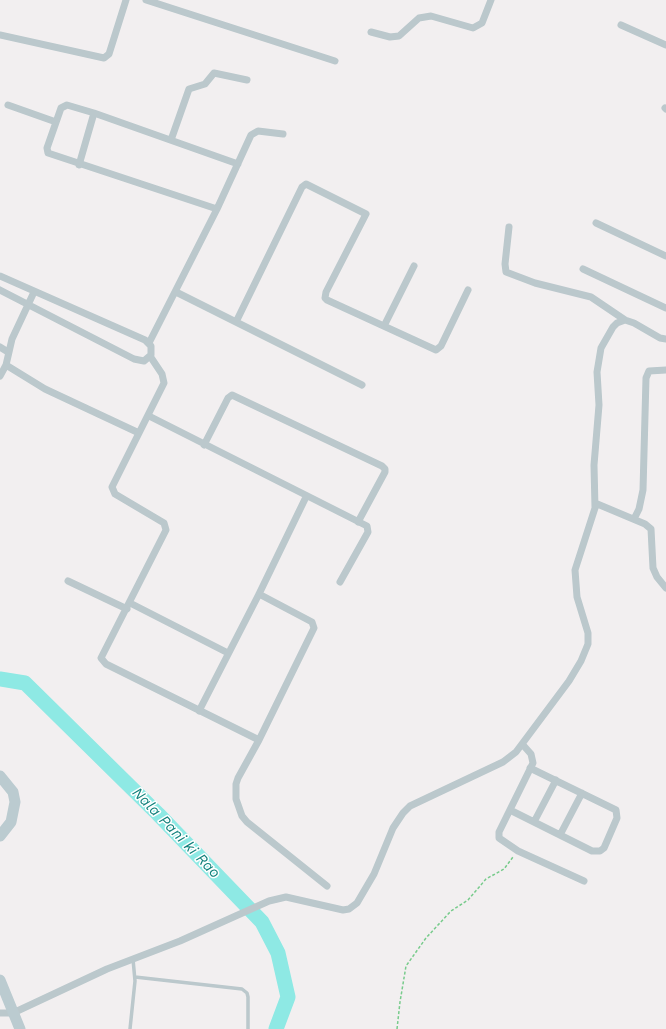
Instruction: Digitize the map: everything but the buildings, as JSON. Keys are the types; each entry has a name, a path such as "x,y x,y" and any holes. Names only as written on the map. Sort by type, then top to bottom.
{"street":[{"path":"0,35 104,58 109,54 126,0"},
{"path":"146,0 335,61"},
{"path":"371,32 390,37 399,36 419,18 431,16 473,28 482,23 491,0"},
{"path":"621,25 666,45"},
{"path":"171,140 189,89 205,84 214,73 247,80"},
{"path":"8,105 56,122"},
{"path":"217,210 79,165 48,153 47,148 63,106 94,113 238,164"},
{"path":"79,165 94,113"},
{"path":"149,343 217,210 248,140 254,132 258,131 283,134"},
{"path":"236,322 302,187 306,184 366,214 326,292 325,298 434,350 439,349 468,290"},
{"path":"596,223 666,256"},
{"path":"509,227 505,264 506,272 535,283 586,295 601,302 625,320 634,323 660,338 666,339"},
{"path":"384,326 414,266"},
{"path":"583,269 666,308"},
{"path":"0,276 149,343 152,349 150,356 144,361 134,359 0,290"},
{"path":"0,376 6,365 12,339 34,292"},
{"path":"176,292 362,385"},
{"path":"0,1013 13,1013 50,994 236,916 269,900 286,897 343,910 353,907 374,874 394,828 403,813 410,806 503,762 523,744 569,681 585,652 588,633 577,597 575,570 593,517 595,503 594,472 598,405 598,364 602,348 609,332 617,323 625,320"},
{"path":"0,347 8,352"},
{"path":"150,356 162,374 164,383 149,416 138,433 113,484 113,492 164,523 166,530 102,655 103,662 198,711 259,740"},
{"path":"6,365 45,389 138,433"},
{"path":"634,519 642,502 646,378 649,371 666,370"},
{"path":"204,445 228,398 232,395 382,466 384,472 358,522"},
{"path":"149,416 306,497 367,526 368,532 340,582"},
{"path":"198,711 259,594 306,497"},
{"path":"595,503 634,519 651,529 654,568 657,577 666,588"},
{"path":"68,581 128,606 228,653"},
{"path":"259,594 312,622 314,628 236,784 236,799 242,816 327,886"},
{"path":"523,744 533,757 533,763 499,835 502,841 518,851 584,881"},
{"path":"510,810 596,852 604,848 617,818 616,810 530,768"},
{"path":"0,776 13,792 15,802 11,822 0,836"},
{"path":"534,822 556,780"},
{"path":"560,835 582,793"},
{"path":"0,980 20,1029"}],"lane":[{"path":"130,1029 135,976 133,959"},
{"path":"135,976 242,989 247,993 248,997 248,1029"}],"path":[{"path":"397,1029 406,966 426,938 451,911 468,900 486,879 504,869 518,851"}],"waterway":[{"name":"Nala Pani ki Rao","path":"0,679 25,683 158,814 262,922 278,953 288,997 276,1029"}]}
